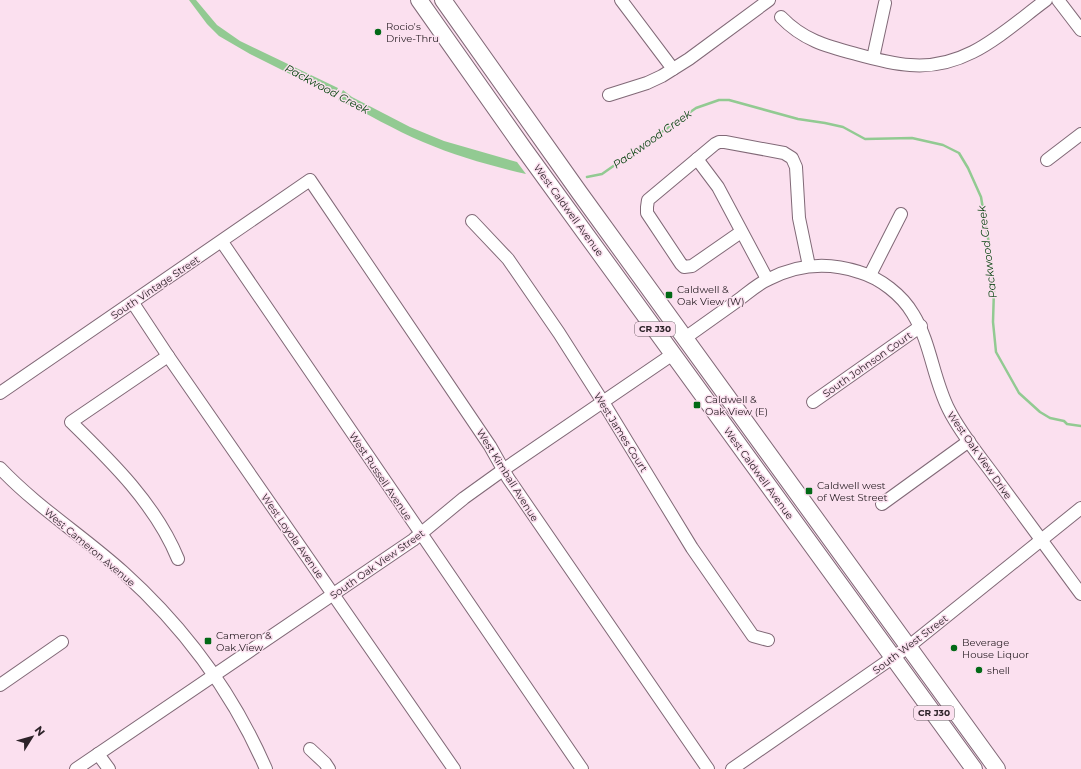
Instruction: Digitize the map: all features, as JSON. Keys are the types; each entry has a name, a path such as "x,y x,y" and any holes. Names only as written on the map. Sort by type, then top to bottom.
{"main road":[{"name":"West Caldwell Avenue","path":"419,0 524,149 974,769"},
{"name":"West Caldwell Avenue","path":"443,1 579,192 997,769"},
{"path":"673,354 681,354 685,356 726,411 750,427"}],"street":[{"path":"620,0 673,69"},
{"path":"609,95 647,83 673,69 769,0"},
{"path":"781,17 792,28 822,45 873,58 909,65 928,65 946,63 963,58 980,49 1046,0"},
{"path":"1058,0 1081,30"},
{"path":"873,58 885,3"},
{"path":"1047,160 1081,134"},
{"path":"741,232 692,266 684,267 647,212 646,207 648,200 719,142 784,153 792,158 796,167 800,218 809,266"},
{"path":"697,159 718,187 767,279"},
{"name":"South Vintage Street","path":"0,393 222,242 310,180"},
{"name":"West Kimball Avenue","path":"310,180 490,446 503,470 708,769"},
{"path":"870,275 901,214"},
{"name":"West James Court","path":"472,221 508,258 559,333 692,548 753,636 768,640"},
{"name":"West Russell Avenue","path":"222,242 582,769"},
{"name":"West Oak View Drive","path":"685,338 767,279 788,270 809,266 827,265 843,267 870,275 901,298 912,312 920,326 938,386 949,411 969,441 1081,594"},
{"name":"West Loyola Avenue","path":"133,302 168,356 454,769"},
{"name":"South Johnson Court","path":"813,402 920,326"},
{"name":"South Oak View Street","path":"76,769 421,534 464,498 503,470 673,354"},
{"path":"168,356 71,422 114,465 140,496 157,518 170,540 178,559"},
{"path":"882,504 969,441"},
{"name":"West Cameron Avenue","path":"0,468 28,495 107,559 134,583 177,627 214,675 243,721 266,769"},
{"name":"South West Street","path":"732,769 894,658 1081,508"},
{"path":"0,685 62,642"},
{"path":"310,749 325,763 329,769"},
{"path":"98,754 109,769"}],"water":[{"name":"Packwood Creek","path":"189,0 196,0 217,25 240,41 338,88 334,96 250,54 219,36 207,24"},
{"name":"Packwood Creek","path":"343,90 352,97 410,127 444,141 517,162 526,174 461,156 412,137 338,100"}],"waterway":[{"name":"Packwood Creek","path":"587,177 602,174 696,108 719,100 729,100 798,119 843,127 865,139 912,138 943,145 959,153 968,168 981,197 989,244 994,289 993,322 996,352 1019,393 1040,412 1050,418 1064,421 1067,424 1081,426"}],"place":[{"name":"Rocio's Drive-Thru","path":"378,32"},
{"name":"Caldwell & Oak View (W)","path":"669,295"},
{"name":"Caldwell & Oak View (E)","path":"697,405"},
{"name":"Caldwell west of West Street","path":"809,491"},
{"name":"Cameron & Oak View","path":"208,641"},
{"name":"Beverage House Liquor","path":"954,648"},
{"name":"shell","path":"979,670"}]}
